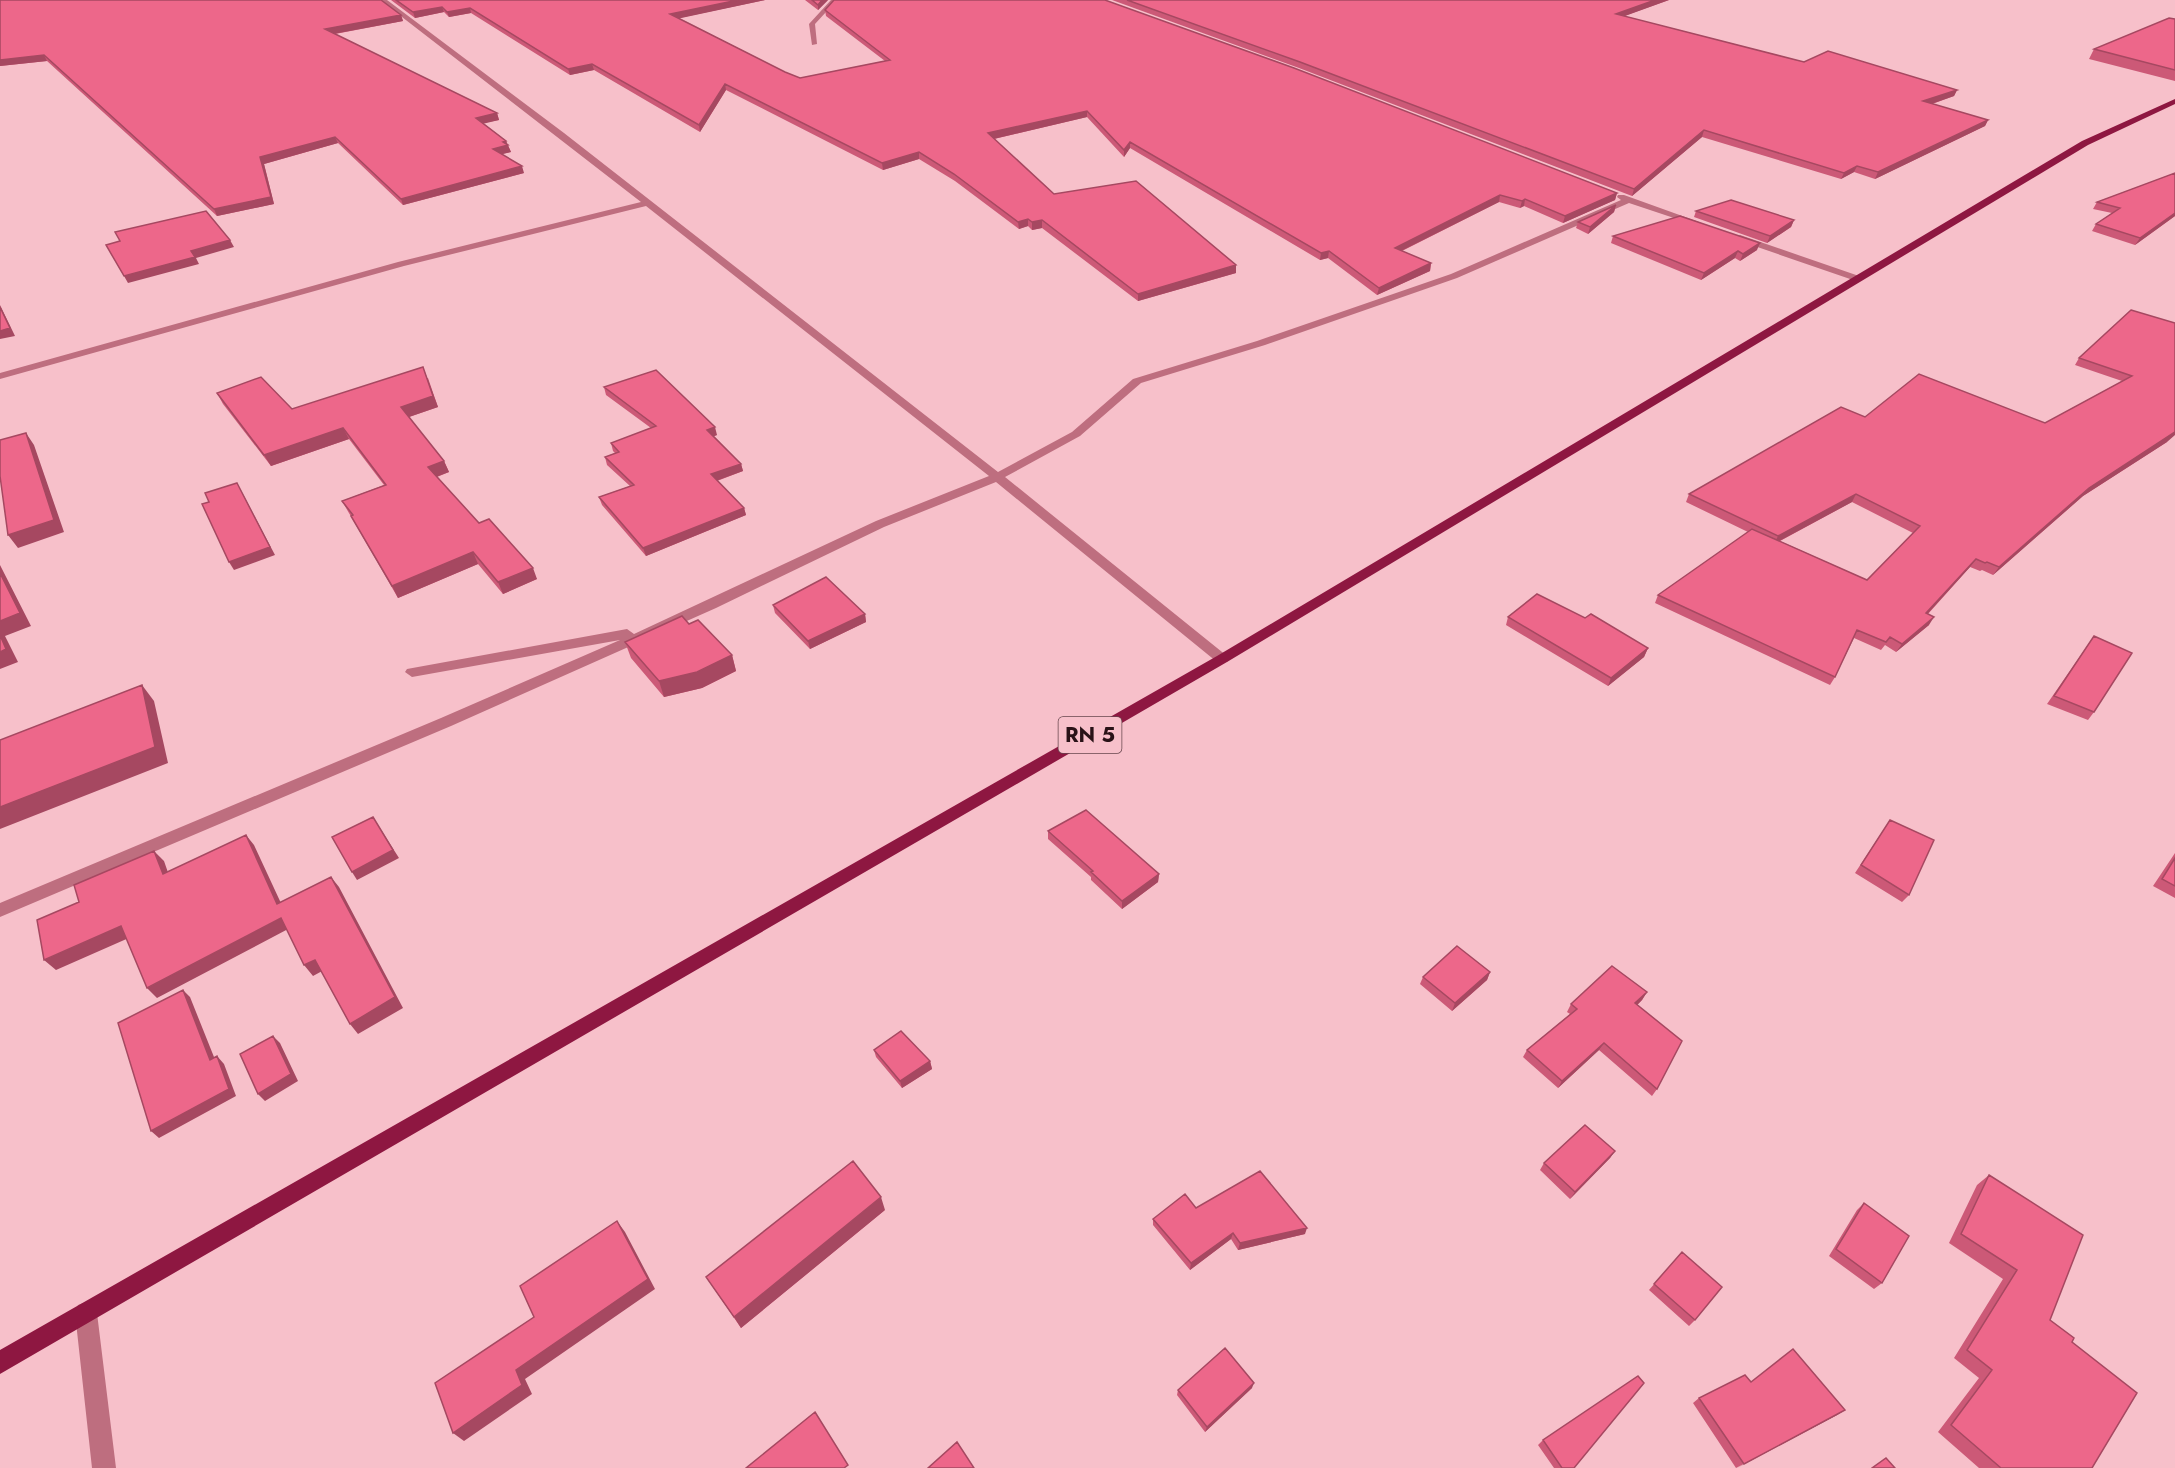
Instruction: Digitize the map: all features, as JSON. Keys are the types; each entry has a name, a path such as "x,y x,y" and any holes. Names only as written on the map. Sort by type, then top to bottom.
{"main road":[{"name":"RN 5","path":"0,1363 1222,659 2085,143 2175,100"}],"street":[{"path":"383,0 561,135 997,477 1222,659"},
{"path":"814,44 810,28 834,0"},
{"path":"0,910 446,722 711,605 880,524 997,477 1076,434 1137,381 1261,343 1454,276 1623,197 1704,226"},
{"path":"0,376 401,264 647,203"},
{"path":"1726,233 1856,278"},
{"path":"411,672 651,630"},
{"path":"86,1313 104,1468"}],"building":[{"path":"0,0 381,0 401,15 325,29 497,113 476,118 508,145 493,149 522,166 401,199 335,137 260,157 271,197 214,209 44,55 0,60"},
{"path":"396,0 738,0 670,14 800,78 890,60 825,10 834,0 1105,0 1294,68 1617,193 1565,216 1525,199 1522,201 1500,195 1395,248 1431,263 1379,288 1329,251 1321,253 1130,142 1124,150 1087,111 988,133 1054,194 1136,181 1236,265 1138,294 1042,220 1032,222 1028,219 1018,222 954,174 919,152 882,163 725,84 699,125 592,64 568,69 470,8 447,12 442,7 413,12"},
{"path":"812,0 822,0 818,5"},
{"path":"1127,0 1655,0 1616,14 1804,62 1828,51 1957,90 1923,101 1988,120 1878,172 1857,166 1844,173 1704,130 1634,189 1300,62"},
{"path":"2169,18 2175,19 2175,70 2094,49"},
{"path":"2175,173 2175,213 2140,238 2096,224 2120,208 2097,202"},
{"path":"1731,200 1794,220 1770,236 1696,211"},
{"path":"1616,205 1590,227 1578,222"},
{"path":"206,211 230,240 191,251 195,257 124,276 106,245 120,241 115,232"},
{"path":"1680,216 1760,243 1743,254 1738,251 1704,273 1613,236"},
{"path":"0,307 10,328 0,331"},
{"path":"2131,310 2175,323 2175,432 2089,488 1999,567 1976,559 1926,613 1934,617 1902,644 1890,637 1886,642 1857,630 1835,677 1658,595 1752,529 1867,580 1920,526 1856,494 1778,536 1689,494 1841,407 1865,417 1919,374 2045,423 2132,376 2079,358"},
{"path":"423,367 433,396 401,407 444,461 428,467 479,523 489,519 533,568 498,582 473,552 392,586 351,516 353,515 342,501 386,485 343,428 264,455 217,393 261,377 292,409"},
{"path":"656,370 715,427 707,430 741,464 711,474 744,508 643,548 599,497 634,485 605,457 619,452 611,443 656,426 604,387"},
{"path":"26,433 54,520 8,535 0,476 0,440"},
{"path":"237,483 270,547 229,562 202,504 209,502 205,493"},
{"path":"0,573 20,613 0,621"},
{"path":"826,577 865,614 808,641 773,605"},
{"path":"1537,594 1585,618 1591,614 1648,648 1611,678 1508,617"},
{"path":"682,616 689,624 698,620 732,655 697,672 659,681 625,642"},
{"path":"0,635 6,649 0,652"},
{"path":"2094,636 2132,653 2094,712 2054,696"},
{"path":"142,685 155,747 0,807 0,740"},
{"path":"1086,810 1159,874 1122,901 1091,872 1093,871 1048,831"},
{"path":"373,817 393,850 352,872 332,837"},
{"path":"1890,820 1934,840 1909,895 1861,865"},
{"path":"246,835 277,904 331,877 395,997 350,1024 315,960 304,965 281,918 147,988 121,926 44,960 37,920 79,902 74,885 154,851 163,874"},
{"path":"2175,858 2175,886 2162,879"},
{"path":"1457,946 1490,972 1455,1003 1423,977"},
{"path":"1612,966 1647,992 1635,1003 1682,1041 1657,1089 1604,1043 1562,1081 1527,1050 1577,1009 1571,1004"},
{"path":"183,990 210,1060 217,1056 229,1089 151,1131 118,1023"},
{"path":"901,1031 930,1061 900,1081 874,1050"},
{"path":"273,1036 291,1074 258,1094 240,1054"},
{"path":"1585,1125 1615,1151 1575,1192 1544,1163"},
{"path":"853,1161 881,1197 734,1317 706,1277"},
{"path":"1260,1171 1307,1228 1240,1243 1233,1233 1191,1263 1153,1219 1185,1194 1196,1208"},
{"path":"1989,1175 2083,1235 2050,1320 2074,1338 2072,1342 2137,1393 2092,1468 2001,1468 1951,1425 1992,1370 1967,1350 2017,1270 1961,1234"},
{"path":"1864,1203 1909,1236 1882,1283 1836,1249"},
{"path":"617,1221 648,1279 516,1370 522,1385 453,1433 435,1383 534,1317 520,1286"},
{"path":"1682,1252 1722,1287 1695,1320 1654,1284"},
{"path":"1225,1348 1254,1383 1207,1427 1178,1390"},
{"path":"1793,1349 1845,1410 1744,1464 1699,1398 1745,1375 1751,1382"},
{"path":"1638,1376 1644,1383 1574,1468 1562,1468 1543,1440"},
{"path":"815,1412 848,1465 844,1468 746,1468"},
{"path":"957,1442 974,1468 928,1468"},
{"path":"1886,1458 1895,1468 1872,1468"}]}
